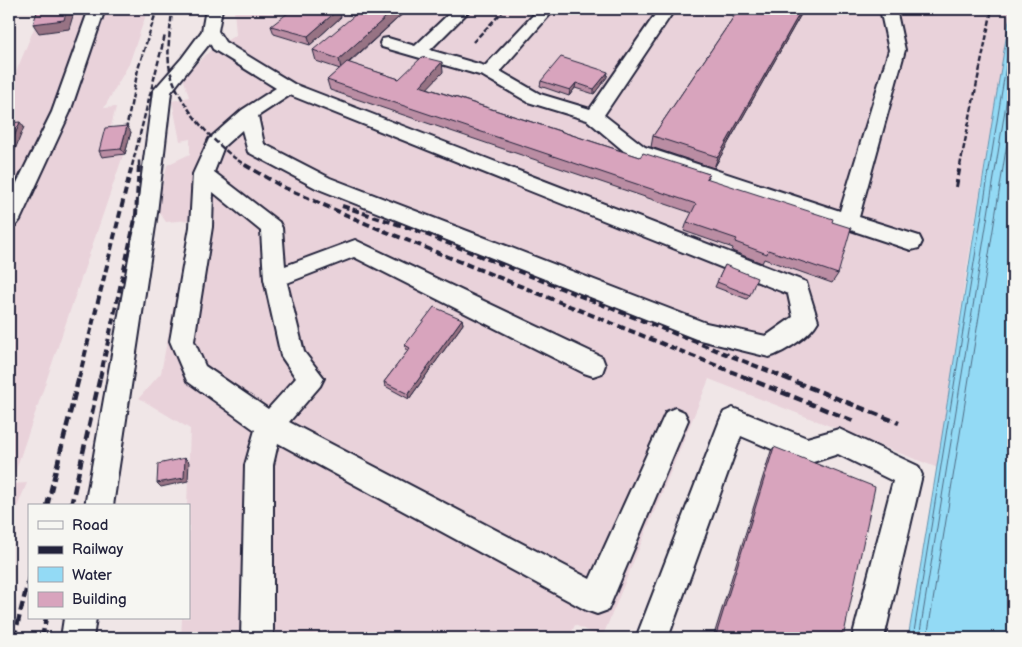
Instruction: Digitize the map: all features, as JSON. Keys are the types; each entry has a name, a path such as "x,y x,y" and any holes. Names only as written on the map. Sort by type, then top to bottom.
{"lane":[{"path":"9,220 61,112 97,9"},
{"path":"99,504 147,213 162,91 188,62 210,31 214,9"},
{"path":"420,51 462,9"},
{"path":"489,72 547,9"},
{"path":"594,116 667,9"},
{"path":"847,221 897,50 888,9"},
{"path":"210,31 219,45 288,88 798,288 806,321 768,347 704,332 323,183 255,147 248,114"},
{"path":"388,44 420,51 489,72 534,98 594,116 638,152 911,242"},
{"path":"288,88 248,114 216,143 203,174 201,226 182,341 196,373 270,425 597,599 675,420"},
{"path":"203,174 271,228 275,279 293,356 311,378 270,425 259,465 257,638"},
{"path":"275,279 355,248 593,365"},
{"path":"652,638 733,420 807,451 839,441 908,474 868,638"},
{"path":"77,638 80,620"}],"shaded area":[{"path":"42,9 148,9 129,64 104,108 116,107 109,134 131,132 11,484 27,483 9,526 9,89"},
{"path":"234,9 1011,9 966,274 938,468 709,379 602,638 575,625 569,638 181,638 182,620 190,620 190,504 187,504 190,429 139,398 161,373 190,220 166,222 157,209 167,165 190,154 190,139 180,141 172,101 189,97 183,77 212,49 236,35"}],"water":[{"path":"1011,9 1013,9 1013,638 908,638 935,481"}],"building":[{"path":"38,9 67,9 64,20 33,24"},
{"path":"293,9 339,9 308,36 271,26"},
{"path":"362,9 395,9 339,59 313,50"},
{"path":"739,9 802,9 718,157 653,136"},
{"path":"422,57 442,62 420,86 640,157 643,153 709,174 706,178 833,219 832,222 851,228 838,274 768,250 767,254 735,242 737,239 687,222 696,204 327,80 347,62 399,79"},
{"path":"561,57 608,72 594,89 576,83 570,90 541,81"},
{"path":"20,122 9,149 9,123"},
{"path":"127,126 121,149 99,151 105,128"},
{"path":"725,265 757,278 750,295 717,282"},
{"path":"434,307 462,319 408,394 384,382 410,348 405,345"},
{"path":"774,447 875,487 843,638 715,638"},
{"path":"185,458 184,478 157,483 158,464"}],"railway":[{"path":"126,130 138,69 157,9"},
{"path":"172,9 169,64 172,78 179,93 198,122 210,136 247,166"},
{"path":"473,42 505,9"},
{"path":"960,166 992,9"},
{"path":"132,166 165,35"},
{"path":"139,158 139,165"},
{"path":"79,378 132,165"},
{"path":"100,378 136,215 139,165"},
{"path":"245,165 285,188 367,224 747,378"},
{"path":"956,187 960,165"},
{"path":"342,206 415,230 786,378"},
{"path":"47,504 79,377"},
{"path":"71,504 100,377"},
{"path":"744,377 856,422"},
{"path":"783,377 899,423"},
{"path":"14,638 28,582"},
{"path":"42,638 46,620"}]}
